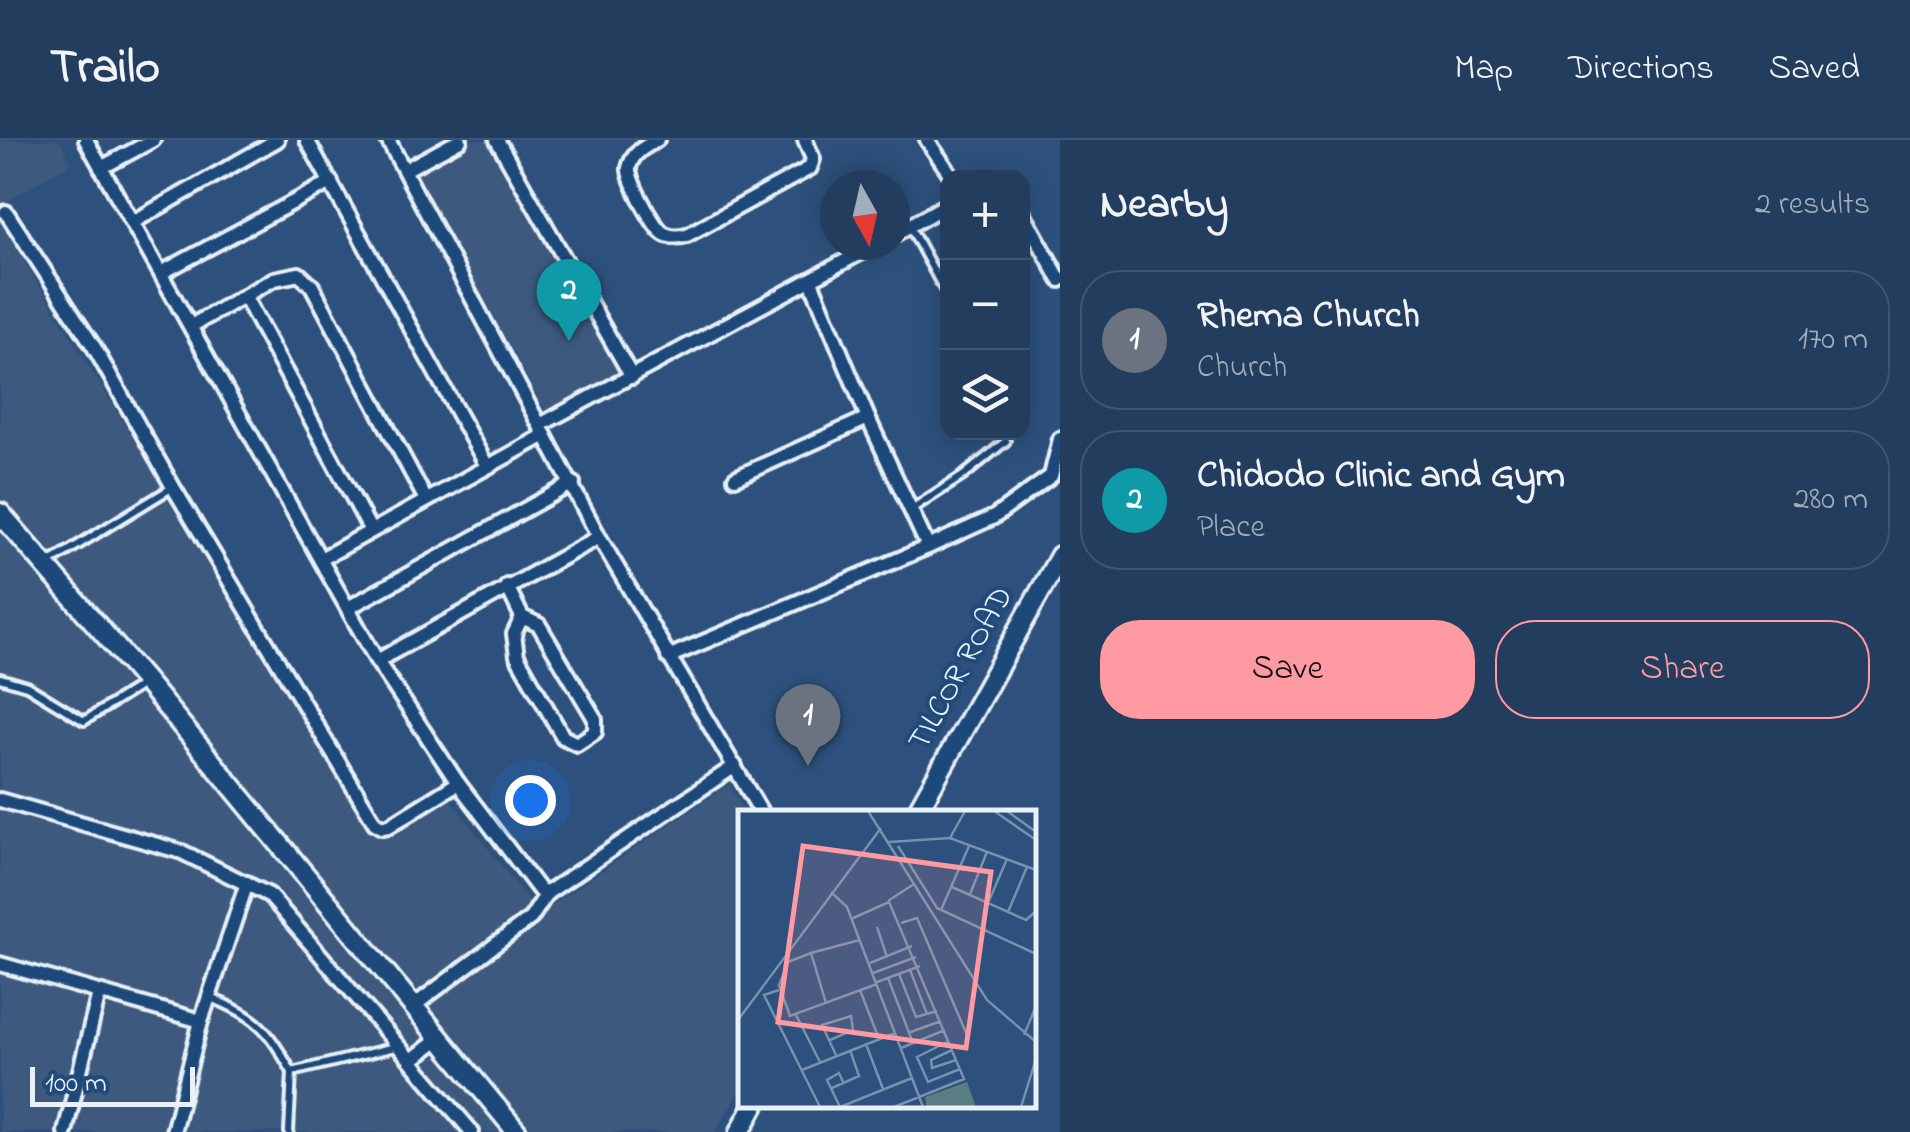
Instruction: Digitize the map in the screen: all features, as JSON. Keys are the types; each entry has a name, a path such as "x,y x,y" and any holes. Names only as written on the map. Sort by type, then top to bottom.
{"street":[{"path":"86,140 377,661 458,783 540,891 547,893"},
{"path":"101,168 152,140"},
{"path":"133,222 277,140"},
{"path":"307,140 487,466"},
{"path":"388,140 599,537 760,810"},
{"path":"404,170 460,140"},
{"path":"497,140 632,377"},
{"path":"657,140 638,151 628,176 660,232 674,237 687,235 810,168 812,158 805,140"},
{"path":"927,140 948,170"},
{"path":"161,273 331,182"},
{"path":"910,226 940,209"},
{"path":"6,212 94,347 173,487 375,823 389,826 458,783"},
{"path":"1030,225 1060,280"},
{"path":"321,558 487,466 632,377 848,260"},
{"path":"191,326 287,274 298,274 312,286 426,500"},
{"path":"811,281 868,418 928,546"},
{"path":"245,297 371,530"},
{"path":"735,478 868,418"},
{"path":"668,657 994,517 1050,476 1060,439"},
{"path":"348,608 573,484"},
{"path":"0,513 146,682 517,1132"},
{"path":"377,661 599,537"},
{"name":"TILCOR ROAD","path":"918,810 1060,556"},
{"path":"507,586 522,616 539,625 595,719 595,732 587,740 577,744 563,737 517,656 514,634 522,616"},
{"path":"415,1006 531,918 547,893 735,766"},
{"path":"0,800 182,852 269,895 472,1132"},
{"path":"173,1132 202,1021 247,883"},
{"path":"0,964 202,1021"},
{"path":"65,1132 99,993"},
{"path":"412,1060 440,1037"},
{"path":"740,1132 753,1107"}],"lane":[{"path":"910,226 940,281"},
{"path":"909,510 963,476 1006,440"},
{"path":"46,565 173,487"},
{"path":"0,678 27,686 84,720 146,682"},
{"path":"210,998 242,1010 268,1031 292,1072 289,1132"},
{"path":"292,1072 400,1046"}],"shaded area":[{"path":"0,140 60,140 71,163 0,205"},
{"path":"472,140 491,140 627,380 552,422 415,173"},
{"path":"0,222 378,837 448,797 539,914 729,785 744,810 738,810 738,1094 715,1132 0,1132"}],"place":[{"name":"Chidodo Clinic and Gym","path":"569,341"},
{"name":"Rhema Church","path":"808,766"}]}
